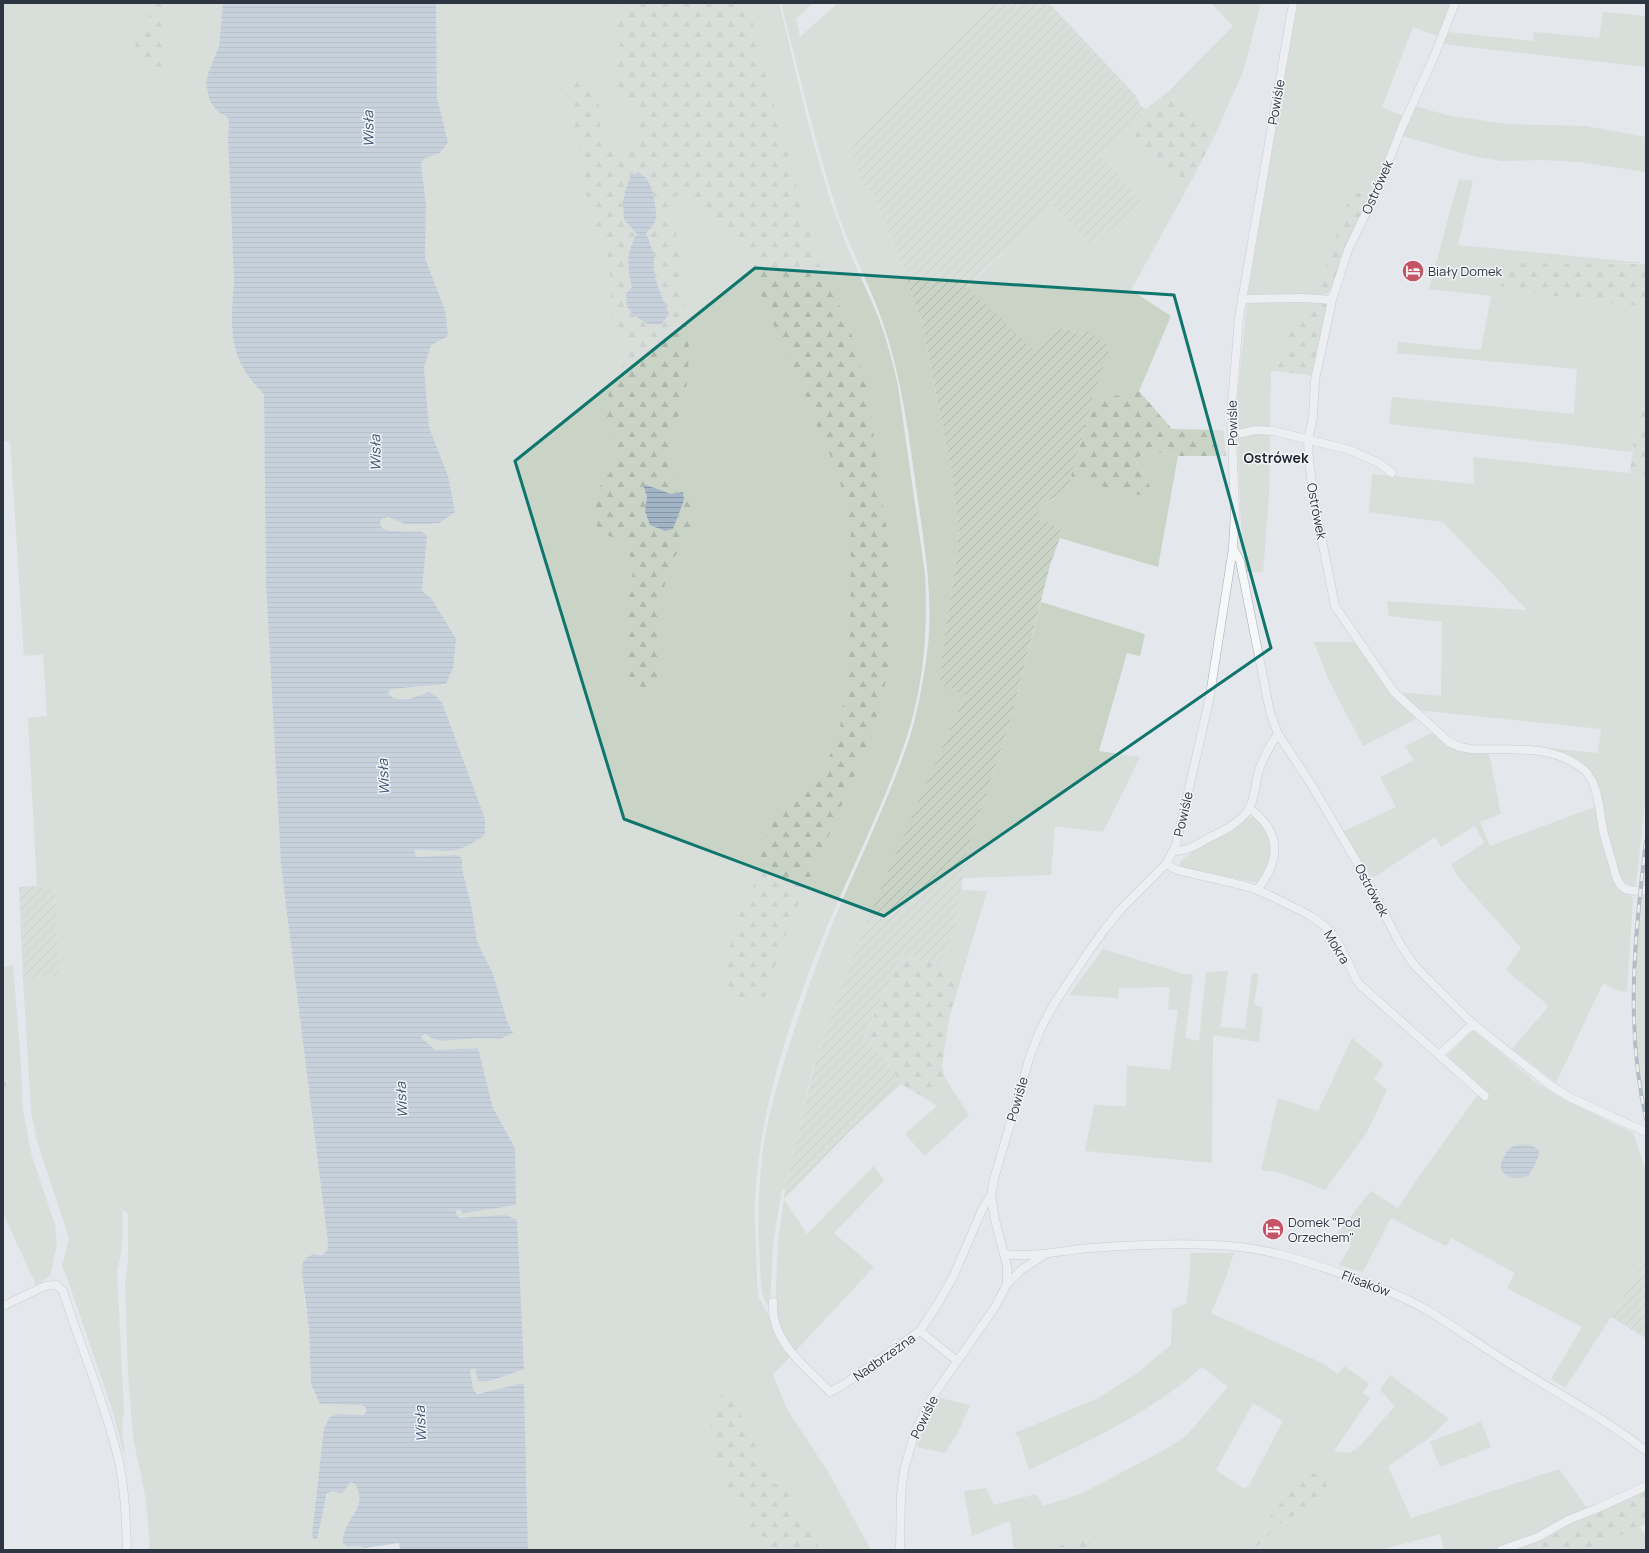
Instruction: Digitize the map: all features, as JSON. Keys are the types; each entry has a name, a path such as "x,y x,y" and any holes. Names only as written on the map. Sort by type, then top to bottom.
{"street":[{"name":"Powiśle","path":"900,1550 901,1494 904,1470 908,1453 922,1415 931,1399 994,1307 1007,1284 1005,1254 995,1220 991,1196 998,1166 1030,1056 1040,1030 1054,1004 1089,951 1113,919 1166,864 1173,851 1205,721 1233,548 1235,511 1231,414 1239,318 1293,3"},
{"name":"Ostrówek","path":"1455,3 1436,52 1403,126 1379,186 1348,250 1332,300 1315,380 1313,416 1308,441 1309,461 1314,500 1324,546 1331,591 1335,606 1394,692 1438,732 1455,745 1471,749 1531,750 1559,755 1584,770 1591,778 1595,790 1603,831 1619,883 1626,889 1633,891 1646,890"},
{"path":"1242,299 1303,298 1332,300"},
{"path":"1232,435 1256,430 1266,430 1350,450 1379,463 1392,473"},
{"name":"Ostrówek","path":"1233,548 1240,561 1270,712 1278,734 1311,784 1365,876 1400,944 1415,966 1473,1024 1550,1086 1571,1098 1646,1132"},
{"path":"1173,851 1184,851 1239,820 1249,808 1259,770 1269,747 1278,734"},
{"path":"1249,808 1265,822 1274,844 1275,856 1272,867 1266,880 1257,890"},
{"name":"Mokra","path":"1166,864 1177,870 1257,890 1309,914 1323,924 1333,934 1359,984 1485,1096"},
{"path":"1439,1056 1473,1024"},
{"name":"Nadbrzeżna","path":"773,1302 772,1311 775,1326 782,1340 791,1353 830,1392 843,1385 920,1332 938,1305 953,1277 982,1210 991,1196"},
{"name":"Flisaków","path":"1005,1254 1021,1256 1044,1255 1067,1250 1164,1244 1214,1245 1261,1250 1309,1262 1372,1284 1406,1299 1432,1313 1485,1349 1608,1424 1646,1451"},
{"name":"Flisaków","path":"1007,1284 1021,1270 1044,1255"},
{"path":"3,1306 45,1286 57,1285 63,1291 94,1377 117,1457 124,1501 127,1550"},
{"path":"920,1332 957,1361"},
{"path":"1501,1550 1538,1537 1568,1520 1646,1486"}],"highlighted area":[{"path":"755,268 1174,295 1271,648 884,916 624,819 515,461"}],"green space":[{"path":"3,3 223,3 219,46 208,74 217,111 228,118 229,126 228,137 234,282 232,329 234,342 244,369 252,382 264,394 266,583 281,865 328,1243 327,1251 308,1257 304,1297 309,1330 311,1384 320,1404 362,1405 366,1408 364,1415 337,1414 330,1417 324,1428 323,1511 328,1493 342,1493 351,1482 355,1484 359,1495 359,1504 347,1526 342,1540 349,1547 358,1546 365,1548 358,1550 148,1550 150,1543 145,1495 133,1437 128,1371 125,1284 128,1260 128,1213 122,1210 122,1240 117,1271 124,1412 122,1427 125,1458 113,1412 62,1267 69,1238 37,1141 31,1111 23,980 61,977 54,885 37,886 28,718 47,716 43,654 24,656 10,441 3,441"},
{"path":"155,3 167,3 167,54 159,76 150,75 142,62 135,45"},
{"path":"436,3 779,3 807,118 831,202 850,253 879,319 890,352 898,386 925,574 926,616 921,678 912,719 895,769 871,828 819,945 780,1057 766,1113 757,1170 755,1199 757,1284 759,1298 769,1316 775,1311 778,1242 784,1199 807,1234 874,1166 884,1181 834,1233 874,1267 773,1375 788,1411 827,1470 871,1550 528,1550 524,1383 476,1394 473,1389 470,1370 475,1368 479,1382 490,1381 524,1369 505,1215 459,1218 455,1211 515,1148 493,1108 478,1048 435,1050 421,1037 425,1034 433,1039 442,1041 478,1038 499,1039 513,1032 507,1021 493,974 477,941 472,909 462,868 462,858 457,855 416,857 414,850 447,851 456,743 442,703 435,695 429,692 413,698 396,699 388,693 391,689 446,684 431,598 422,591 427,536 422,532 389,531 382,528 380,523 382,519 388,517 405,524 439,523 448,476 429,427 424,368 431,344 445,310 425,258 426,205 421,163 425,158 440,153 448,142 437,98"},
{"path":"625,3 748,3 763,66 817,259 849,326 869,394 878,475 888,538 893,609 890,656 887,676 872,735 783,941 765,998 749,1002 735,998 728,984 727,966 734,926 758,875 763,845 777,810 809,789 827,763 840,729 850,647 851,530 840,481 829,452 814,420 803,388 773,324 762,297 755,266 743,243 731,230 691,198 675,195 674,218 677,241 684,266 686,320 689,347 688,379 679,415 670,432 668,459 671,472 690,505 692,525 681,549 670,562 662,596 661,653 657,679 648,689 636,685 629,676 624,658 627,599 633,572 628,545 599,532 594,515 595,502 601,485 611,471 619,451 606,420 609,389 622,369 625,345 610,312 611,286 609,263 597,236 586,194 585,171 567,95 577,79 592,80 599,104 601,133 615,150 631,145 638,132 634,110 623,97 615,81 619,59 620,39 614,26"},
{"path":"781,3 813,3 796,19 800,37 838,3 992,3 849,147 862,183 875,196 922,322 952,475 959,531 954,576 945,632 965,695 857,948 822,1041 810,1079 785,1189 782,1189 773,1245 770,1307 765,1302 762,1292 759,1191 764,1142 774,1095 816,967 835,918 886,801 909,740 923,681 929,640 930,619 928,577 908,429 890,344 878,309 837,211 814,133"},
{"path":"992,3 1049,3 1136,96 1141,107 1147,109 1101,155 1143,202 1092,246 1052,206 967,287 1036,352 1061,328 1082,334 1084,328 1110,347 1095,389 1066,494 1048,502 1041,508 1035,517 1061,529 1060,538 1050,565 1010,723 967,851 956,924 942,964 902,955 864,1036 883,1056 901,1084 850,1131 784,1199 785,1189 811,1078 837,998 890,867 965,695 940,683 945,632 959,532 952,475 922,322 875,196 862,183 849,147"},
{"path":"1211,3 1261,3 1243,72 1214,137 1169,91 1233,26"},
{"path":"1295,3 1453,3 1438,36 1413,27 1382,107 1403,116 1374,191 1351,194 1315,295 1248,295"},
{"path":"1603,12 1646,16 1646,67 1443,44 1447,32 1533,41 1534,32 1599,38"},
{"path":"1169,91 1214,137 1189,185 1136,140 1126,129"},
{"path":"1415,106 1450,116 1508,124 1586,126 1646,137 1646,172 1579,162 1543,160 1502,161 1473,156 1402,136"},
{"path":"1126,129 1136,140 1189,185 1131,290 1171,316 1139,391 1114,396 1090,406 1095,389 1084,329 1082,334 1061,328 1036,353 967,288 1052,206 1143,202 1101,155"},
{"path":"1459,179 1473,181 1458,245 1646,263 1520,263 1503,265 1501,289 1614,304 1646,306 1646,404 1640,404 1632,452 1389,424 1392,397 1574,414 1577,369 1397,353 1398,342 1481,350 1491,296 1429,289"},
{"path":"1374,191 1333,290 1323,296 1315,295 1351,194"},
{"path":"1520,263 1646,264 1646,306 1614,304 1501,289 1503,265"},
{"path":"1310,302 1292,327 1275,371 1271,371 1269,497 1263,572 1246,572 1241,525 1236,411 1247,303"},
{"path":"1310,302 1324,302 1328,306 1312,376 1275,371 1292,327"},
{"path":"1139,391 1172,429 1223,430 1226,456 1178,456 1155,452 1134,458 1153,492 1144,496 1083,482 1071,476 1090,406 1114,396"},
{"path":"1640,403 1646,404 1646,475 1630,473 1636,421"},
{"path":"1155,452 1178,456 1158,567 1060,538 1061,529 1034,517 1042,506 1057,497 1066,494 1071,476 1083,482 1153,492 1134,458"},
{"path":"1473,457 1646,475 1646,797 1636,883 1634,887 1620,878 1590,771 1577,760 1545,748 1598,753 1601,729 1417,710 1397,692 1441,696 1442,622 1389,616 1387,601 1527,610 1443,522 1369,512 1372,474 1474,484"},
{"path":"1041,602 1145,634 1140,656 1127,653 1099,751 1140,757 1103,832 1055,826 1051,875 963,878 967,851 1010,723"},
{"path":"1314,642 1355,642 1396,699 1416,719 1363,746 1328,679"},
{"path":"1434,732 1458,750 1489,753 1501,814 1480,822 1490,846 1595,807 1614,883 1633,898 1627,992 1616,990 1603,983 1556,1083 1512,1049 1549,1006 1506,970 1521,948 1459,878 1451,865 1484,843 1475,826 1441,847 1435,837 1373,878 1342,832 1396,807 1380,777 1414,760 1405,746"},
{"path":"1253,817 1261,821 1270,846 1267,868 1257,883 1180,867 1180,861 1203,845 1231,832 1247,818"},
{"path":"54,885 61,977 23,980 19,887"},
{"path":"961,890 987,891 961,978 942,964 956,924"},
{"path":"1643,893 1646,893 1646,1108 1639,1053 1636,1001 1638,948"},
{"path":"1103,949 1184,974 1193,974 1185,1038 1199,1041 1206,972 1228,971 1220,1027 1245,1029 1252,973 1259,974 1254,1004 1263,1008 1259,1042 1213,1035 1212,1163 1085,1151 1094,1105 1126,1106 1127,1065 1170,1070 1178,1010 1168,1009 1170,987 1119,988 1118,998 1069,995"},
{"path":"902,955 942,964 961,978 949,1019 942,1066 945,1078 925,1098 901,1084 883,1056 864,1036"},
{"path":"13,965 23,1109 31,1153 55,1225 57,1244 50,1276 36,1285 3,1213 3,1101 8,1096 3,1055 3,967"},
{"path":"1473,1030 1533,1080 1559,1097 1633,1133 1646,1171 1646,1257 1611,1317 1565,1388 1551,1379 1582,1327 1507,1288 1515,1273 1451,1238 1446,1246 1391,1218 1363,1272 1339,1265 1351,1245 1337,1234 1371,1191 1398,1208 1422,1172 1483,1088 1447,1056"},
{"path":"1352,1038 1383,1064 1374,1079 1387,1090 1367,1132 1325,1190 1281,1173 1261,1170 1278,1098 1318,1111"},
{"path":"3,1055 8,1096 3,1101"},
{"path":"945,1078 969,1115 925,1156 905,1134 937,1106 925,1098"},
{"path":"1191,1253 1234,1253 1224,1283 1211,1313 1322,1363 1338,1374 1344,1366 1369,1383 1363,1393 1370,1398 1334,1451 1349,1453 1359,1447 1395,1406 1380,1390 1390,1375 1449,1419 1428,1439 1388,1466 1411,1518 1559,1469 1588,1509 1591,1518 1536,1543 1537,1550 1444,1550 1440,1534 1381,1550 1100,1550 1096,1536 1044,1550 1014,1550 1010,1521 972,1536 964,1491 986,1488 994,1505 1036,1494 1043,1506 1081,1494 1166,1449 1187,1435 1228,1387 1202,1367 1162,1398 1141,1412 1097,1437 1029,1470 1019,1438 1015,1433 1098,1398 1139,1372 1171,1345 1172,1309 1186,1304","holes":["1253,1403 1283,1421 1248,1487 1243,1488 1216,1470"]},
{"path":"1646,1257 1646,1338 1611,1317"},
{"path":"722,1391 732,1401 743,1418 750,1436 764,1460 768,1480 782,1487 791,1496 798,1516 815,1537 820,1550 757,1550 765,1537 756,1533 747,1525 747,1512 733,1501 724,1486 733,1470 723,1467 712,1448 710,1427 719,1409 726,1417 724,1406 720,1401"},
{"path":"940,1398 970,1405 958,1432 945,1453 917,1447 924,1425"},
{"path":"1481,1422 1491,1447 1440,1467 1430,1442"},
{"path":"1308,1470 1325,1480 1327,1490 1277,1526 1254,1550 1243,1550"},
{"path":"1646,1489 1646,1523 1640,1527 1586,1550 1537,1550 1535,1543 1591,1518 1589,1513 1630,1498"},
{"path":"1640,1527 1646,1537 1646,1550 1586,1550"},
{"path":"1096,1536 1100,1550 1044,1550"}],"water":[{"name":"Wisła","path":"223,3 436,3 437,98 448,142 440,153 425,158 421,163 426,205 425,258 445,310 448,336 431,345 424,368 429,427 448,476 455,512 439,523 405,524 388,517 382,519 380,523 382,528 389,531 422,532 427,536 422,591 431,598 456,639 453,668 446,684 391,689 388,693 397,699 407,699 429,692 435,695 442,703 485,819 485,835 467,846 451,851 414,850 416,857 457,855 462,858 462,868 472,909 477,941 493,974 507,1021 513,1033 500,1039 478,1038 442,1041 433,1039 425,1034 421,1037 435,1050 478,1048 493,1108 515,1148 516,1205 463,1213 459,1209 455,1211 459,1218 505,1215 517,1220 524,1369 490,1381 478,1382 475,1368 470,1370 473,1389 477,1394 524,1383 528,1550 400,1550 399,1543 365,1548 358,1546 349,1547 344,1544 342,1540 347,1526 359,1504 358,1490 355,1484 351,1482 342,1493 327,1493 317,1539 314,1539 312,1536 324,1428 330,1417 337,1414 364,1415 366,1408 362,1405 320,1404 311,1384 309,1330 302,1272 303,1262 313,1254 321,1255 327,1251 328,1243 281,865 266,583 264,394 252,381 244,369 234,342 232,329 234,282 228,137 229,126 228,118 217,111 210,101 206,84 208,74 219,46"},
{"path":"638,172 649,183 655,202 656,218 653,226 646,233 654,255 654,274 669,314 661,325 648,324 634,315 627,307 626,294 632,287 628,260 633,241 637,234 624,219 623,202 630,178"},
{"path":"643,484 671,494 683,492 684,500 673,529 665,531 650,525 645,511 647,497"},
{"path":"1516,1145 1531,1145 1539,1150 1539,1154 1528,1176 1516,1178 1506,1175 1501,1168 1501,1163 1509,1149"}],"railway":[{"path":"1646,841 1638,912 1634,980 1636,1049 1646,1119"}],"place":[{"name":"Biały Domek","path":"1413,271"},
{"name":"Domek \"Pod Orzechem\"","path":"1273,1229"}],"district":[{"name":"Ostrówek","path":"1276,457"}]}
